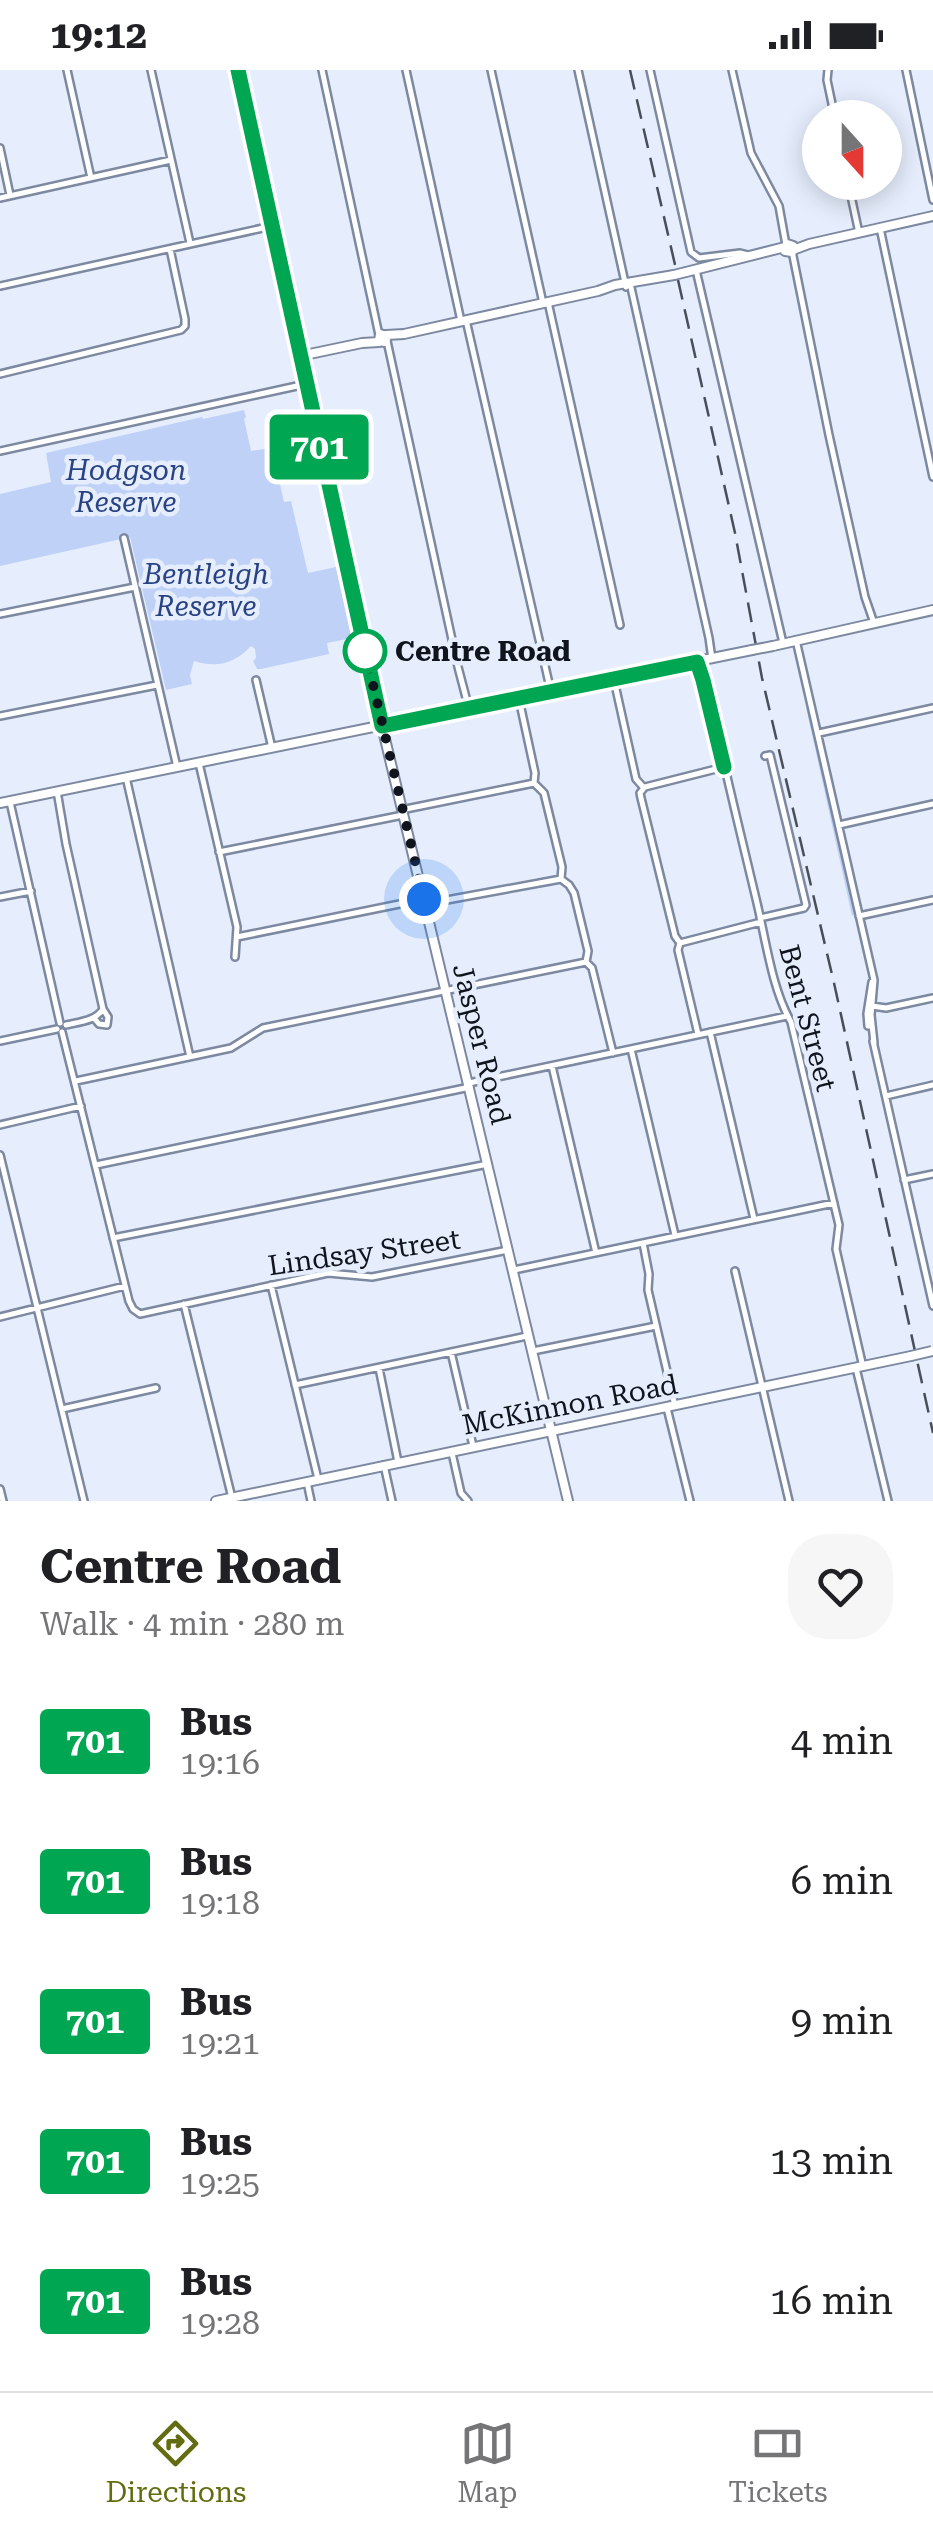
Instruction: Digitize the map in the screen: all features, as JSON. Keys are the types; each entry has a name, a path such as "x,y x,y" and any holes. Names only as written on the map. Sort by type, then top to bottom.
{"main road":[{"name":"Jasper Road","path":"238,70 402,813 568,1501"},
{"path":"300,356 933,216"},
{"path":"5,802 550,693 933,610"},
{"name":"McKinnon Road","path":"224,1500 932,1351"}],"street":[{"path":"67,70 91,178"},
{"path":"151,70 190,244"},
{"path":"322,70 467,709"},
{"path":"406,70 550,693"},
{"path":"491,70 620,624"},
{"path":"578,70 714,659"},
{"path":"650,70 691,252 699,258 740,253 750,257"},
{"path":"732,70 751,153 779,206 871,624"},
{"path":"828,70 831,100"},
{"path":"906,70 933,200"},
{"path":"0,148 10,195"},
{"path":"0,198 171,160"},
{"path":"852,200 859,233"},
{"path":"0,286 272,226"},
{"path":"880,228 933,477"},
{"path":"0,374 182,330 185,319 170,249"},
{"path":"691,271 776,619 778,644"},
{"path":"0,451 306,384"},
{"path":"124,538 176,767"},
{"path":"0,614 136,587"},
{"path":"798,640 872,972 867,1018 933,1306"},
{"name":"Bent Street","path":"699,662 840,1228 836,1249 888,1501"},
{"path":"256,680 272,748"},
{"path":"612,680 636,779 644,788"},
{"path":"0,716 158,685"},
{"path":"519,699 534,784"},
{"path":"819,734 933,708"},
{"path":"680,943 806,905 770,756 765,756"},
{"path":"199,763 238,937 235,956"},
{"path":"644,788 724,767"},
{"path":"126,777 190,1057"},
{"path":"220,852 534,784"},
{"path":"534,784 544,793 562,867 561,879"},
{"path":"644,788 641,798 675,936 680,943"},
{"path":"57,792 107,1025 94,1018"},
{"path":"0,1316 124,1286 31,891 5,802"},
{"path":"838,825 933,804"},
{"path":"238,937 561,879 574,893 588,951 586,962"},
{"path":"0,898 31,891"},
{"path":"859,916 933,900"},
{"path":"680,943 678,950 698,1034"},
{"path":"75,1082 231,1048 262,1028 586,962"},
{"path":"586,962 592,968 613,1053"},
{"path":"871,1006 886,1008 933,998"},
{"path":"0,1041 94,1018 103,1009"},
{"path":"96,1164 787,1016"},
{"path":"710,1032 754,1220"},
{"path":"631,1049 675,1236"},
{"path":"552,1066 596,1253"},
{"path":"886,1096 933,1085"},
{"path":"0,1125 81,1106"},
{"path":"0,1156 84,1501"},
{"path":"114,1238 488,1164"},
{"path":"904,1180 933,1174"},
{"path":"513,1270 834,1203"},
{"path":"642,1243 690,1501"},
{"name":"Lindsay Street","path":"124,1286 128,1302 140,1314 328,1273 372,1276 508,1250"},
{"path":"924,1264 933,1262"},
{"path":"735,1270 789,1501"},
{"path":"270,1285 318,1479"},
{"path":"184,1304 224,1500"},
{"path":"532,1351 656,1326"},
{"path":"295,1386 529,1335"},
{"path":"451,1352 473,1446"},
{"path":"379,1368 398,1462"},
{"path":"62,1409 156,1388"},
{"path":"452,1450 461,1493 468,1501"},
{"path":"384,1465 392,1501"},
{"path":"307,1482 311,1501"},
{"path":"0,1489 3,1501"}],"green space":[{"path":"244,410 251,451 272,448 284,502 291,501 308,573 336,567 352,638 327,643 329,654 261,669 253,661 255,649 251,646 225,663 194,661 192,684 166,690 130,537 0,566 0,494 51,482 46,453"},
{"path":"806,707 855,914 852,916"}],"railway":[{"path":"630,70 676,269"},
{"path":"678,280 735,533 762,678 933,1433"}],"bus line":[{"name":"701","path":"238,70 382,726 697,662 724,767"}],"place":[{"name":"Centre Road","path":"365,651"}],"route":[{"path":"365,651 424,899"}],"park label":[{"name":"Hodgson Reserve","path":"126,486"},
{"name":"Bentleigh Reserve","path":"206,590"}]}
